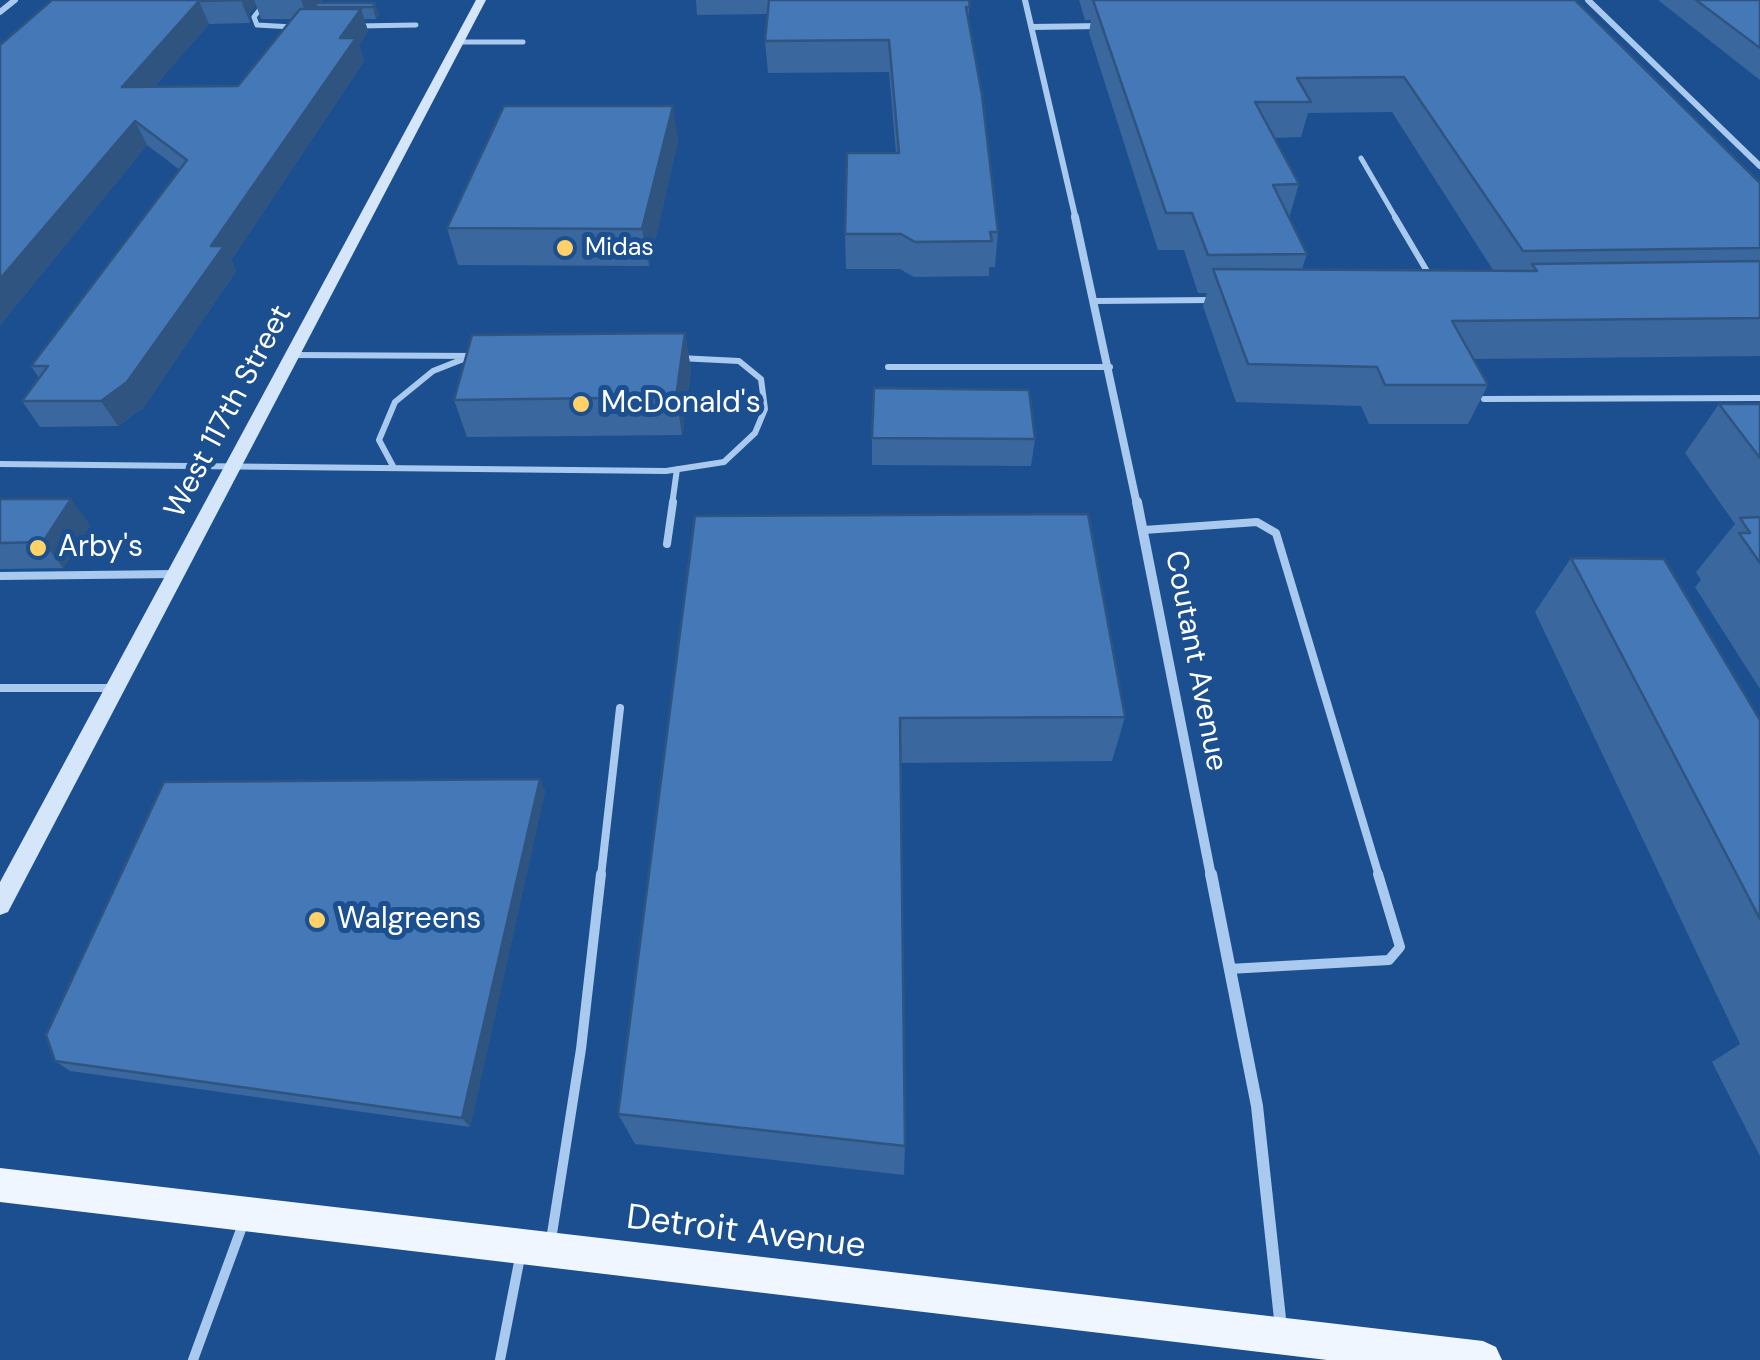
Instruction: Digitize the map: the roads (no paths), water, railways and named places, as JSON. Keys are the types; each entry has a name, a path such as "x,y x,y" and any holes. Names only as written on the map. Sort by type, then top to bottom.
{"main road":[{"name":"West 117th Street","path":"0,905 481,0"},
{"name":"Detroit Avenue","path":"0,1185 535,1248 1284,1348 1483,1360"}],"street":[{"path":"0,12 15,0"},
{"name":"Coutant Avenue","path":"1025,0 1110,367 1256,1106 1284,1348"},
{"path":"1588,0 1760,166"},
{"path":"1032,26 1105,26"}],"lane":[{"path":"267,0 254,17 257,25 311,27"},
{"path":"346,27 416,26"},
{"path":"459,42 523,42"},
{"path":"1362,158 1434,284"},
{"path":"1096,301 1215,300"},
{"path":"294,354 490,356"},
{"path":"394,468 379,440 395,402 434,371 470,356"},
{"path":"0,464 677,470 724,462 754,433 765,409 761,378 739,361 667,358"},
{"path":"888,367 1110,367"},
{"path":"1484,399 1760,398"},
{"path":"667,544 677,470"},
{"path":"1144,530 1257,522 1276,533 1400,947 1389,960 1229,969"},
{"path":"0,576 176,574"},
{"path":"0,688 116,688"},
{"path":"500,1360 535,1248 581,1050 620,708"},
{"path":"192,1360 247,1214"}],"place":[{"name":"Midas","path":"565,248"},
{"name":"McDonald's","path":"581,404"},
{"name":"Arby's","path":"38,548"},
{"name":"Walgreens","path":"317,920"}]}
